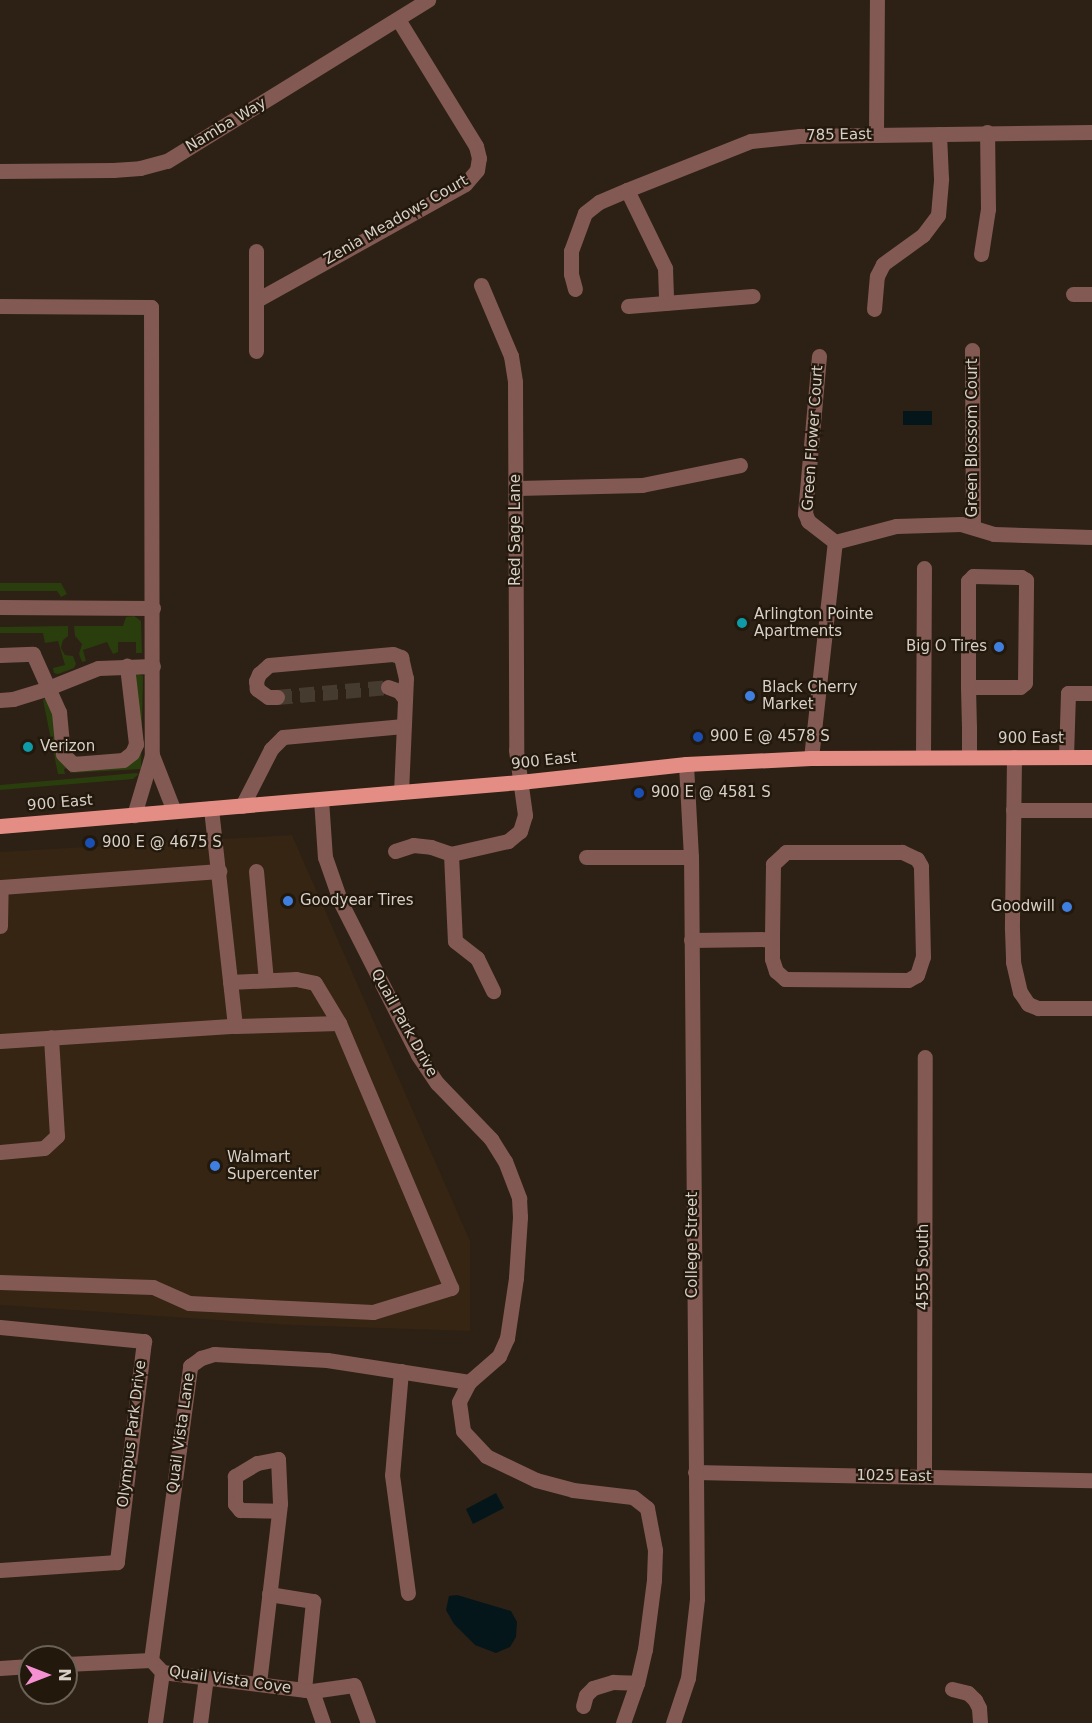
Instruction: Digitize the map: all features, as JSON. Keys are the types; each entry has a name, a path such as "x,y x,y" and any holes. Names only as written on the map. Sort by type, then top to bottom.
{"main road":[{"name":"900 East","path":"0,826 520,782 686,764 923,756 1092,757"}],"street":[{"name":"Namba Way","path":"0,171 113,170 140,168 167,161 428,0"},
{"path":"876,135 877,0"},
{"name":"Zenia Meadows Court","path":"257,300 465,184 477,170 479,158 476,146 398,19"},
{"path":"981,254 988,209 987,132"},
{"name":"785 East","path":"575,289 570,264 571,246 585,213 599,202 751,141 800,136 1092,132"},
{"path":"874,309 877,276 883,264 923,234 938,215 941,178 939,134"},
{"path":"627,190 665,268 666,303"},
{"path":"256,251 256,351"},
{"name":"Red Sage Lane","path":"451,854 508,841 520,831 525,815 516,750 515,392 510,356 480,285"},
{"path":"1073,294 1092,294"},
{"path":"628,306 753,296"},
{"path":"0,306 151,307 152,755 134,815"},
{"name":"Green Blossom Court","path":"972,350 973,526"},
{"name":"Green Flower Court","path":"819,356 805,513 808,521 835,542"},
{"path":"517,488 642,485 740,465"},
{"path":"811,758 835,542 896,526 961,524 994,534 1092,537"},
{"path":"923,756 924,568"},
{"path":"968,687 1020,687 1025,683 1026,580 1021,577 973,576 968,581 968,687 969,757"},
{"path":"0,607 153,608"},
{"path":"0,655 33,654 59,712 63,754 74,764 123,760 132,753 136,744 128,666"},
{"path":"277,697 268,697 257,689 256,681 259,674 269,665 393,654 401,657 404,665 405,699 401,792"},
{"path":"0,700 13,699 48,688 98,668 153,666"},
{"path":"388,687 399,691 405,699"},
{"path":"1066,757 1068,693 1092,693"},
{"path":"242,806 271,749 283,737 404,726"},
{"path":"152,755 174,812"},
{"path":"1014,757 1013,962 1020,992 1028,1004 1038,1008 1092,1008"},
{"name":"College Street","path":"678,1721 688,1678 697,1599 691,857 686,764"},
{"name":"Quail Park Drive","path":"321,799 325,856 341,903 418,1055 437,1083 491,1139 505,1161 519,1198 516,1278 507,1338 498,1356 469,1382 459,1402 459,1417 463,1431 486,1456 536,1480 573,1490 633,1497 647,1508 655,1550 654,1580 645,1649 637,1683 623,1723"},
{"path":"211,808 235,1026"},
{"path":"1013,810 1092,810"},
{"path":"395,851 413,845 431,847 451,854 455,941 477,958 493,991"},
{"path":"786,852 902,852 917,858 922,874 923,957 916,975 908,980 785,979 776,970 772,959 772,939 773,864 786,852"},
{"path":"586,856 691,857"},
{"path":"0,926 2,887 219,871"},
{"path":"256,872 266,980"},
{"path":"691,940 772,939"},
{"path":"0,1282 153,1287 189,1303 373,1312 451,1288 339,1023 315,984 296,978 230,982"},
{"path":"0,1041 235,1026 339,1023"},
{"path":"0,1152 44,1148 57,1136 51,1037"},
{"name":"4555 South","path":"924,1476 925,1057"},
{"name":"Olympus Park Drive","path":"0,1328 144,1341 117,1562 0,1570"},
{"name":"Quail Vista Lane","path":"157,1666 190,1366 201,1358 214,1354 327,1360 469,1382"},
{"path":"401,1371 392,1475 408,1593"},
{"name":"1025 East","path":"695,1472 1092,1480"},
{"path":"259,1683 279,1511"},
{"path":"269,1594 313,1601 308,1691 322,1723"},
{"path":"78,1664 157,1666 155,1722"},
{"name":"Quail Vista Cove","path":"157,1666 206,1677 308,1691 354,1684 368,1723"},
{"path":"0,1668 18,1667"},
{"path":"200,1723 206,1677"},
{"path":"583,1706 586,1695 594,1688 613,1682 637,1683"},
{"path":"952,1689 968,1693 975,1700 979,1708 980,1723"}],"shaded area":[{"path":"903,411 932,411 932,425 903,425"},
{"path":"292,835 470,1241 470,1331 290,1325 0,1305 0,852"},
{"path":"496,1493 504,1508 473,1524 466,1509"},
{"path":"457,1595 511,1611 517,1622 516,1637 510,1647 496,1653 475,1645 454,1624 446,1610 449,1596"}],"green space":[{"path":"0,583 61,583 67,594 61,597 57,591 0,591"},
{"path":"134,616 141,621 142,653 136,653 136,642 118,642 118,652 113,654 107,642 83,650 86,661 82,662 79,654 82,644 75,636 74,626 123,626 126,617"},
{"path":"68,626 68,636 63,640 61,648 65,655 73,656 76,664 74,668 58,674 54,673 53,668 65,665 58,641 45,643 43,633 0,633 0,627"},
{"path":"135,673 143,676 141,769 70,773 69,768 64,769 65,774 58,774 43,700 46,698 55,718 59,754 129,762"},
{"path":"139,774 133,779 0,790 0,785"}],"tunnel":[{"path":"277,697 388,687"}],"place":[{"name":"Arlington Pointe Apartments","path":"742,623"},
{"name":"Big O Tires","path":"999,647"},
{"name":"Black Cherry Market","path":"750,696"},
{"name":"900 E @ 4578 S","path":"698,737"},
{"name":"Verizon","path":"28,747"},
{"name":"900 E @ 4581 S","path":"639,793"},
{"name":"900 E @ 4675 S","path":"90,843"},
{"name":"Goodyear Tires","path":"288,901"},
{"name":"Goodwill","path":"1067,907"},
{"name":"Walmart Supercenter","path":"215,1166"}]}
